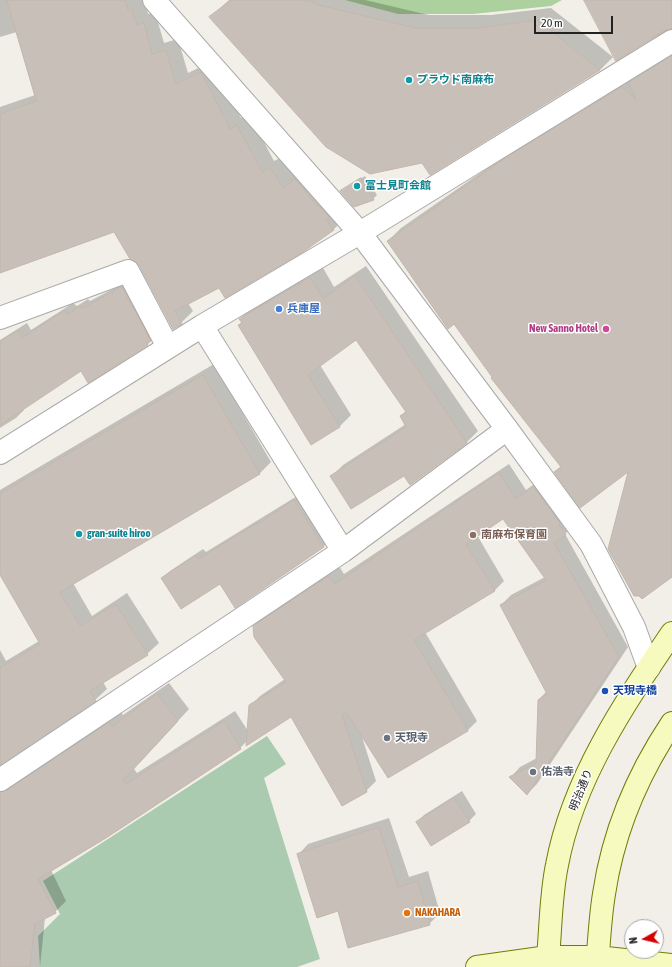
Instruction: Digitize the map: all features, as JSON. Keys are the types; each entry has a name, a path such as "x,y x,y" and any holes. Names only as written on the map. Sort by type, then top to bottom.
{"main road":[{"name":"明治通り","path":"547,962 557,865 569,820 588,770 616,719 672,633"},
{"path":"597,962 604,894 618,833 634,791 672,723"},
{"path":"477,967 547,962 663,964"}],"street":[{"path":"154,0 360,233 507,429 591,544 634,627 649,668"},
{"path":"0,453 202,326 360,233 672,41"},
{"path":"0,318 128,271 168,347"},
{"path":"202,326 343,551"},
{"path":"0,780 343,551 507,429"}],"green space":[{"path":"345,0 562,0 551,6 473,14 398,14"},
{"path":"267,736 286,764 264,778 320,959 297,967 40,967 38,936 60,914 43,881"}],"building":[{"path":"7,0 125,0 128,10 132,9 137,25 144,23 152,54 166,50 176,84 201,72 230,129 237,125 262,172 270,167 283,188 295,179 317,206 318,205 329,217 326,219 334,230 303,252 225,298 219,288 175,311 182,324 173,329 139,265 130,259 114,232 0,273 0,114 36,101"},
{"name":"プラウド南麻布","path":"232,0 308,0 319,5 415,28 477,28 537,20 600,70 430,175 422,163 370,174 326,147 209,17"},
{"path":"584,0 672,0 672,29 665,30 616,61"},
{"name":"New Sanno Hotel","path":"672,56 672,577 642,599 639,596 634,596 608,549 628,472 580,508 554,472 561,467 491,378 492,377 454,324 448,329 387,241 508,156 621,87 636,99 628,83"},
{"name":"富士見町会館","path":"361,178 374,200 354,207 340,191"},
{"path":"355,276 467,443 410,485 404,476 351,509 330,476 406,427 400,416 406,412 356,340 308,375 340,427 311,445 238,325 242,323 239,319 310,277 323,298"},
{"path":"122,287 151,341 146,343 148,345 88,383 81,371 0,425 0,342 18,330 23,337 64,311 68,314 80,306 82,308"},
{"name":"gran-suite hiroo","path":"203,375 260,474 60,592 80,626 116,604 148,655 90,691 96,701 0,765 0,668 40,644 0,575 0,494"},
{"path":"499,473 516,499 533,486 560,523 559,525 566,535 554,543 619,657 527,795 509,777 536,763 538,700 547,694 500,605 546,580 503,519 466,544 495,591 414,640 468,731 388,778 347,713 342,715 367,792 342,806 291,717 246,746 249,705 286,682 254,637 253,626 328,576 334,584"},
{"path":"294,500 324,547 235,608 220,584 181,609 161,578 196,555 198,559"},
{"path":"157,694 178,721 123,780 126,784 224,721 241,749 106,838 38,879 56,913 35,924 30,967 0,967 0,792 7,790 109,722 112,726"},
{"path":"454,798 470,822 431,846 416,822"},
{"path":"379,827 398,887 418,881 430,925 348,948 338,911 317,918 297,854"}],"place":[{"name":"プラウド南麻布","path":"409,80"},
{"name":"富士見町会館","path":"357,186"},
{"name":"兵庫屋","path":"279,309"},
{"name":"New Sanno Hotel","path":"606,329"},
{"name":"gran-suite hiroo","path":"79,534"},
{"name":"南麻布保育園","path":"473,535"},
{"name":"天現寺橋","path":"605,691"},
{"name":"天現寺","path":"387,738"},
{"name":"佑浩寺","path":"533,772"},
{"name":"NAKAHARA","path":"407,913"}]}
